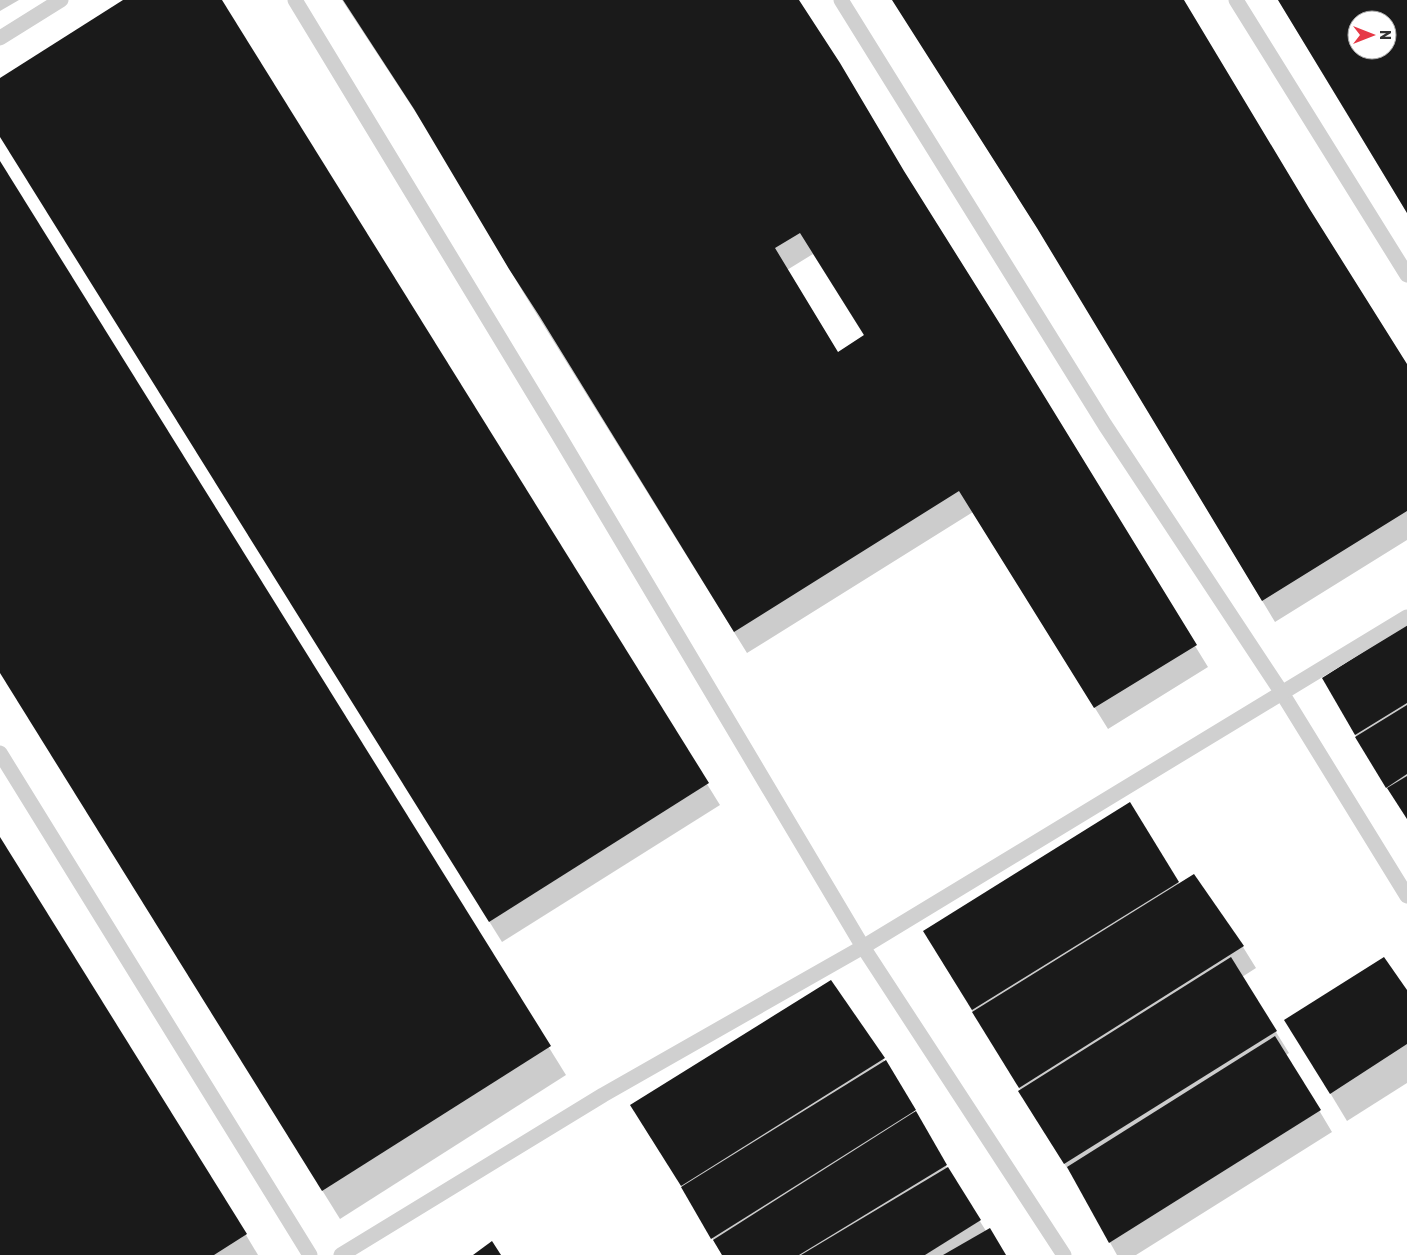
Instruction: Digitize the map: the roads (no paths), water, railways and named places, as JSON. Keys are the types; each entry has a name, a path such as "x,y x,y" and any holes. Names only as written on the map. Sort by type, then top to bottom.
{"lane":[{"path":"0,38 61,0"},
{"path":"295,0 558,434 863,947 1064,1255"},
{"path":"841,0 1105,425 1282,693 1407,896"},
{"path":"1236,0 1407,275"},
{"path":"341,1255 604,1095 863,947 1407,617"},
{"path":"0,753 310,1255"}]}
